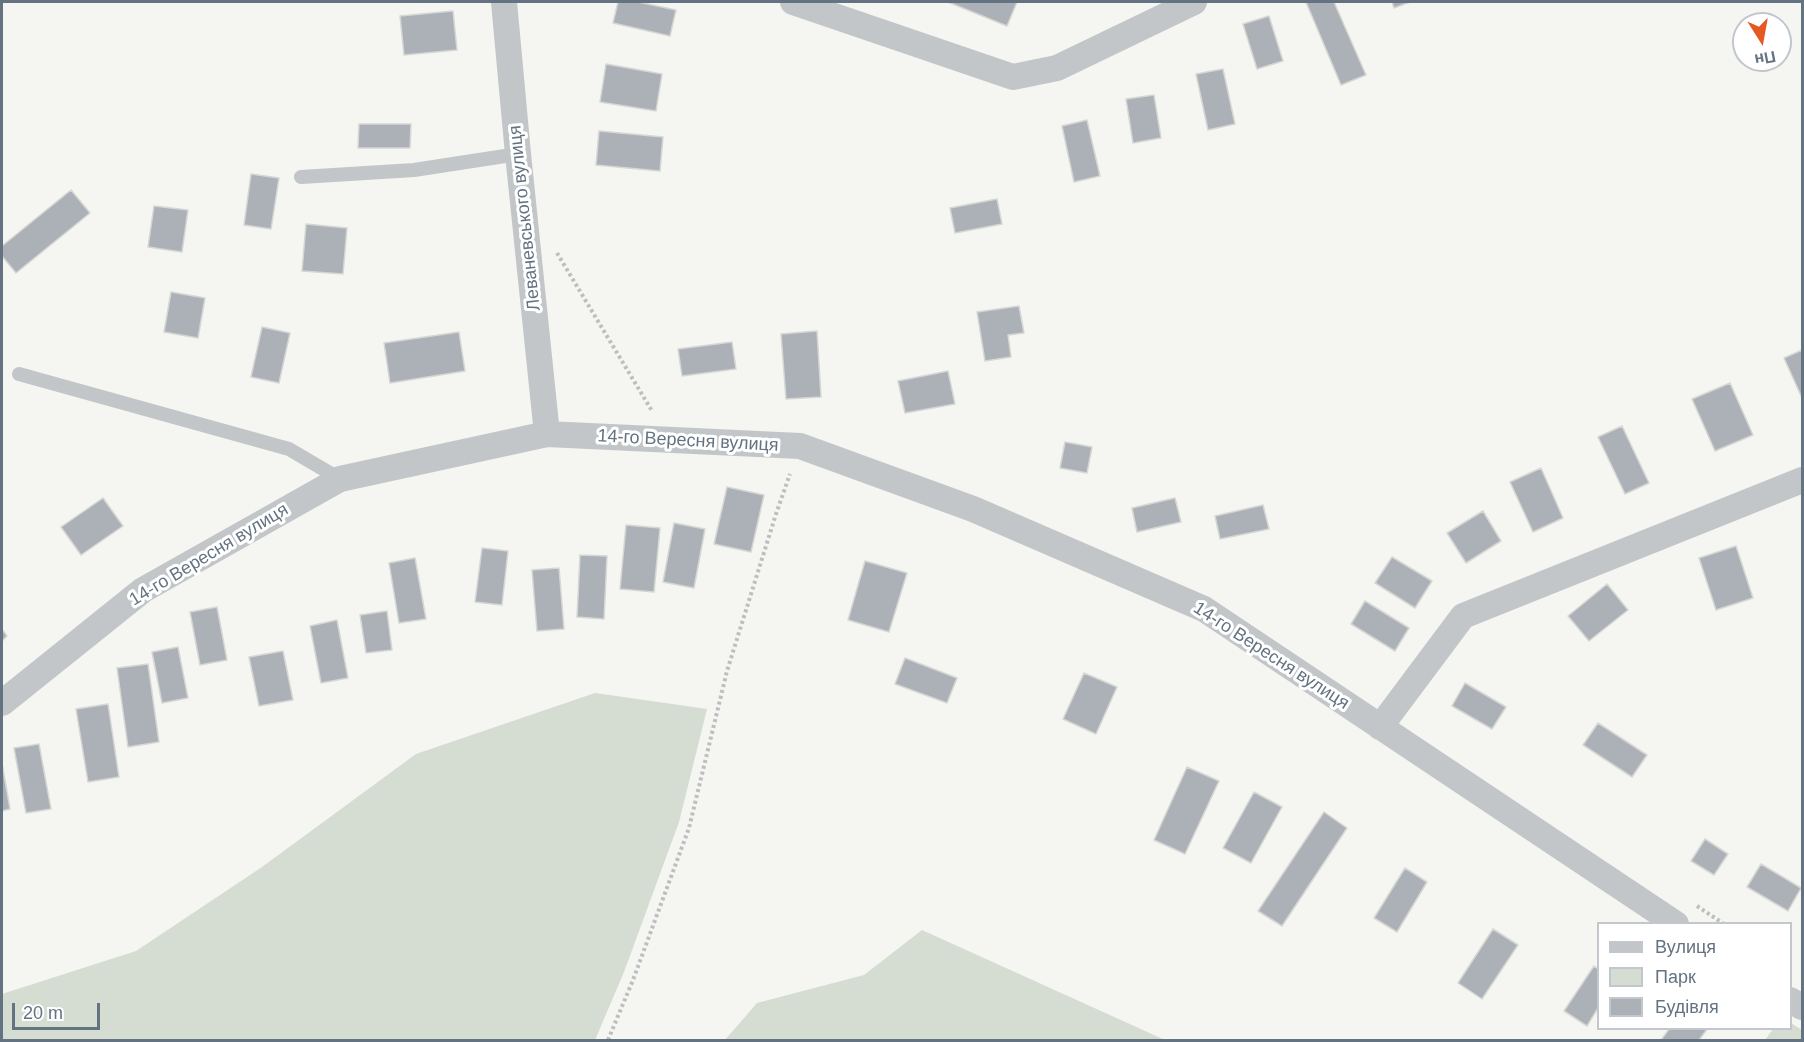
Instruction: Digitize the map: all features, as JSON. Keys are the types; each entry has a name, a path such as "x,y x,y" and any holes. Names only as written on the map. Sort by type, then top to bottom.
{"street":[{"name":"Леваневського вулиця","path":"504,2 547,434"},
{"path":"793,2 1013,77 1057,68 1194,2"},
{"name":"14-го Вересня вулиця","path":"2,703 143,590 340,479 547,434 800,446 973,509 1204,609 1673,922"},
{"path":"1380,727 1463,616 1803,480"}],"lane":[{"path":"301,177 414,170 518,154"},
{"path":"19,374 289,448 340,479"}],"path":[{"path":"556,251 670,440"},
{"path":"608,1041 689,828 727,671 776,514 800,446"}],"green space":[{"path":"595,693 707,709 679,822 624,972 595,1040 2,1040 2,994 136,951 262,867 416,754"},
{"path":"922,930 1165,1040 725,1040 757,1003 864,975"},
{"path":"1792,1024 1802,1030 1802,1040 1765,1040 1772,1030 1792,1030"}],"building":[{"path":"618,2 638,2 676,10 670,36 613,23"},
{"path":"948,2 1017,2 1007,26"},
{"path":"1306,2 1334,2 1366,75 1341,85"},
{"path":"1392,2 1410,2 1394,8"},
{"path":"453,11 457,50 404,55 400,16"},
{"path":"1269,16 1283,61 1257,69 1243,24"},
{"path":"606,64 662,74 656,111 600,102"},
{"path":"1223,69 1235,124 1208,130 1196,74"},
{"path":"1154,95 1161,138 1133,143 1126,99"},
{"path":"1087,120 1100,176 1074,182 1062,126"},
{"path":"359,124 411,124 410,148 358,148"},
{"path":"599,131 663,137 660,171 596,165"},
{"path":"251,174 279,178 271,229 244,225"},
{"path":"71,190 90,213 16,273 2,256 2,246"},
{"path":"997,199 1002,224 955,233 950,208"},
{"path":"154,206 188,210 182,252 148,247"},
{"path":"306,224 347,228 343,274 302,271"},
{"path":"171,292 205,298 198,338 164,332"},
{"path":"1019,306 1024,333 1008,335 1011,357 985,361 977,312"},
{"path":"262,327 290,333 279,383 251,377"},
{"path":"817,331 821,397 786,399 781,334"},
{"path":"459,332 465,371 390,383 384,343"},
{"path":"732,342 736,369 682,376 678,349"},
{"path":"1802,350 1802,398 1784,358"},
{"path":"948,371 955,404 905,413 898,381"},
{"path":"1730,383 1753,435 1715,451 1692,399"},
{"path":"1622,426 1649,483 1625,494 1598,437"},
{"path":"1065,442 1092,447 1087,473 1060,468"},
{"path":"1541,468 1563,518 1533,532 1510,482"},
{"path":"727,487 764,495 751,552 714,544"},
{"path":"103,498 123,526 81,555 61,527"},
{"path":"1175,498 1181,522 1137,532 1132,508"},
{"path":"1263,505 1269,529 1220,539 1215,516"},
{"path":"1483,511 1501,541 1466,563 1447,533"},
{"path":"674,523 705,529 694,588 663,582"},
{"path":"626,525 660,528 654,592 620,589"},
{"path":"1736,546 1753,598 1716,610 1699,558"},
{"path":"482,548 508,551 502,605 475,602"},
{"path":"580,555 607,556 604,619 577,617"},
{"path":"1392,557 1432,581 1415,608 1375,583"},
{"path":"415,558 426,619 399,623 389,563"},
{"path":"865,561 907,573 889,632 848,620"},
{"path":"559,568 564,629 537,631 532,570"},
{"path":"1607,584 1628,610 1589,641 1568,616"},
{"path":"1365,601 1409,628 1395,651 1351,624"},
{"path":"217,607 227,660 200,665 190,612"},
{"path":"387,611 392,650 366,653 360,615"},
{"path":"337,620 348,678 321,683 310,626"},
{"path":"2,629 7,636 2,641"},
{"path":"178,647 188,698 162,703 152,652"},
{"path":"283,651 293,700 259,706 249,657"},
{"path":"905,658 957,678 947,703 895,684"},
{"path":"148,664 159,742 128,747 117,668"},
{"path":"1084,673 1117,687 1096,734 1063,719"},
{"path":"1465,683 1506,707 1492,729 1452,706"},
{"path":"108,704 119,777 88,782 76,709"},
{"path":"1598,723 1647,755 1632,777 1583,745"},
{"path":"39,744 51,809 26,813 14,748"},
{"path":"2,763 10,809 2,811"},
{"path":"1187,767 1219,781 1185,854 1154,840"},
{"path":"1254,792 1282,807 1251,863 1223,848"},
{"path":"1324,812 1347,828 1282,926 1258,911"},
{"path":"1705,839 1728,854 1714,875 1691,861"},
{"path":"1761,864 1801,888 1788,911 1747,887"},
{"path":"1405,868 1427,882 1397,932 1374,918"},
{"path":"1493,929 1518,945 1482,999 1458,983"},
{"path":"1594,966 1597,968 1597,1010 1587,1026 1564,1011"},
{"path":"1668,1030 1706,1030 1699,1040 1661,1040"}]}
